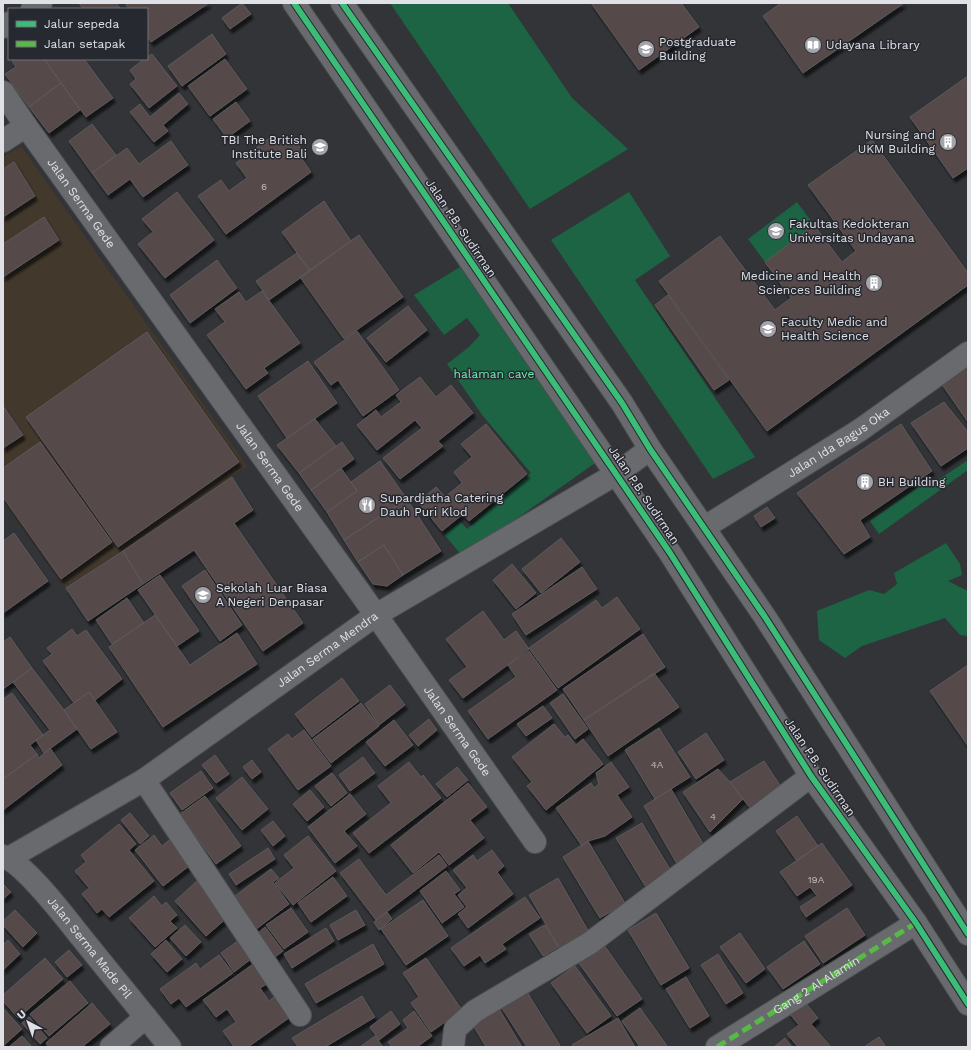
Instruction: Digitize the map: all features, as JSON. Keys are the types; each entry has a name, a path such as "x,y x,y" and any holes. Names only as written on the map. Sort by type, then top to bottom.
{"street":[{"name":"Jalan P.B. Sudirman","path":"294,3 689,582 811,776 916,923 968,1004"},
{"path":"342,3 622,403 650,449 765,617 968,934"},
{"name":"Jalan Serma Gede","path":"3,92 376,615 535,842"},
{"path":"3,141 26,126"},
{"name":"Jalan Ida Bagus Oka","path":"705,528 860,430 968,353"},
{"name":"Jalan Serma Mendra","path":"6,857 144,780 376,615 616,474 650,449"},
{"path":"453,1047 455,1029 474,1011 590,943 811,776"},
{"path":"144,780 300,1015"},
{"name":"Jalan Serma Made Pil","path":"6,857 26,873 55,904 170,1047"},
{"name":"Gang 2 Al Alamin","path":"716,1047 916,923"},
{"path":"111,1047 146,1017"}],"shaded area":[{"path":"21,146 247,466 66,588 3,501 3,157"}],"green space":[{"path":"390,3 508,3 572,98 628,149 530,209"},
{"path":"629,192 670,256 635,280 755,457 713,479 551,240"},
{"path":"797,202 814,225 765,262 748,239"},
{"name":"halaman cave","path":"460,267 595,463 463,557 444,534 461,522 467,529 531,473 483,416 447,364 469,347 480,335 467,318 444,335 414,295"},
{"path":"968,460 968,470 879,534 870,521 931,478 935,482"},
{"path":"946,543 960,564 962,575 948,581 968,591 968,636 960,635 945,618 862,646 845,658 819,640 817,611 869,590 884,594 897,584 894,573"}],"building":[{"path":"79,3 116,3 120,8 82,8"},
{"path":"125,3 209,3 151,42 148,38 148,8 128,8"},
{"path":"242,3 251,14 230,29 222,18"},
{"name":"Postgraduate Building","path":"591,3 681,3 699,27 639,70"},
{"name":"Udayana Library","path":"781,3 904,3 803,73 763,16"},
{"path":"212,34 226,54 182,86 168,66"},
{"path":"152,54 177,86 149,108 130,84 136,79 130,70 143,60 148,60 148,56"},
{"path":"225,59 247,89 210,116 188,86"},
{"path":"45,60 61,83 29,107 5,74 16,67 12,61"},
{"path":"45,60 85,60 113,98 86,117"},
{"name":"Nursing and UKM Building","path":"968,76 968,168 953,178 910,117"},
{"path":"61,83 80,110 49,133 29,107"},
{"path":"179,93 188,104 163,125 168,131 154,142 130,112 140,104 150,117"},
{"path":"236,102 250,121 227,138 213,119"},
{"path":"92,124 116,155 92,173 69,141"},
{"name":"TBI The British Institute Bali","path":"292,136 304,153 300,156 311,172 226,234 198,196 221,180 229,191 247,178 236,163 271,137 278,146"},
{"name":"Medicine and Health Sciences Building","path":"872,140 968,273 968,285 767,431 659,281 720,236 775,310 791,298 765,262 814,225 842,262 856,251 808,185"},
{"path":"171,141 188,165 143,197 130,179 108,195 92,173 127,148 139,164"},
{"path":"14,162 35,196 3,217 3,169"},
{"path":"177,192 214,240 165,278 138,244 153,232 142,219"},
{"path":"324,201 351,241 310,271 282,232"},
{"path":"44,217 59,240 3,277 3,244"},
{"path":"359,235 403,297 344,339 300,277"},
{"path":"297,253 310,271 269,300 256,281"},
{"path":"217,260 237,288 190,323 170,295"},
{"path":"262,291 300,343 264,368 268,373 246,389 207,335 225,322 215,309 239,292 246,302"},
{"path":"668,295 729,380 714,390 655,305"},
{"path":"408,306 427,330 386,362 367,338"},
{"path":"357,331 399,390 363,416 338,380 331,385 314,362"},
{"path":"147,332 239,462 118,547 26,417"},
{"path":"308,361 337,403 287,438 258,396"},
{"path":"968,364 968,422 941,383"},
{"path":"420,377 436,397 451,385 473,413 438,441 443,446 400,479 383,458 422,428 415,420 377,450 357,425 376,410 381,417 401,402 396,395"},
{"path":"944,402 968,432 968,448 941,466 911,423"},
{"path":"3,406 23,435 3,448"},
{"path":"315,419 336,446 299,473 277,445"},
{"path":"486,424 527,474 469,521 463,514 442,531 418,502 436,487 445,497 462,483 454,472 472,457 461,444"},
{"name":"BH Building","path":"901,424 932,471 860,520 870,537 844,554 797,493"},
{"path":"40,442 112,542 61,579 3,497 3,468"},
{"path":"342,442 354,459 311,490 299,473"},
{"name":"Supardjatha Catering Dauh Puri Klod","path":"380,461 407,499 344,540 327,512 357,491 351,482"},
{"path":"341,468 357,491 327,512 311,490"},
{"path":"232,477 253,510 234,523 303,623 263,651 194,550 143,584 123,551"},
{"path":"407,499 441,551 403,575 384,545 358,562 344,540"},
{"path":"767,507 775,518 761,527 754,516"},
{"path":"14,533 48,581 3,613 3,541"},
{"path":"561,538 580,562 541,593 522,569"},
{"path":"384,545 403,575 387,586 373,584 358,562"},
{"path":"123,551 143,584 88,621 66,588"},
{"path":"512,564 536,593 516,609 493,580"},
{"path":"582,567 597,589 526,635 512,614"},
{"path":"205,570 242,625 220,641 182,586"},
{"path":"160,575 199,631 177,646 138,590"},
{"path":"617,597 640,629 558,688 529,648 596,600 602,608"},
{"path":"127,598 144,623 112,644 96,620"},
{"path":"483,611 504,640 516,631 529,649 463,698 449,680 467,667 446,639"},
{"path":"155,615 190,665 237,633 257,664 163,727 109,647"},
{"path":"72,629 77,636 86,630 122,679 95,700 89,692 74,703 43,661 52,654 47,648"},
{"path":"643,634 665,667 584,720 563,689"},
{"path":"10,637 32,668 3,689 3,642"},
{"path":"529,651 557,690 488,739 468,711 516,677 508,665"},
{"path":"968,665 968,746 930,691"},
{"path":"32,668 77,729 44,753 36,740 50,730 13,682"},
{"path":"654,673 679,707 608,756 584,720"},
{"path":"342,678 359,701 312,737 295,714"},
{"path":"390,685 405,705 379,725 365,704"},
{"path":"89,692 117,732 91,749 64,710"},
{"path":"12,693 43,735 30,745 37,754 3,779 3,699"},
{"path":"563,694 588,729 575,739 550,703"},
{"path":"361,703 379,726 331,763 313,739"},
{"path":"543,706 552,718 526,736 517,724"},
{"path":"429,719 437,730 418,746 409,735"},
{"path":"394,720 413,745 385,766 366,742"},
{"path":"554,724 565,737 568,735 576,745 583,739 603,764 546,810 527,786 532,782 512,757"},
{"path":"659,728 690,777 655,799 625,750"},
{"path":"304,730 331,766 298,790 268,749 288,734 292,739"},
{"path":"706,733 724,760 696,779 678,752"},
{"path":"50,748 62,765 3,810 3,779 37,754 39,758"},
{"path":"215,755 229,774 216,783 202,765"},
{"path":"363,757 375,773 350,791 339,775"},
{"path":"252,760 261,772 252,779 243,767"},
{"path":"764,761 784,791 753,812 730,782"},
{"path":"409,762 421,777 423,775 441,798 369,853 353,833 391,803 378,786"},
{"path":"611,762 629,787 617,795 632,817 605,836 588,841 582,846 556,808 591,783 594,788 599,784 596,773"},
{"path":"457,767 468,780 447,797 436,784"},
{"path":"718,769 743,799 710,832 683,792"},
{"path":"201,771 213,788 182,810 170,793"},
{"path":"332,773 347,793 331,806 315,786"},
{"path":"242,777 268,809 242,830 216,798"},
{"path":"468,783 487,807 470,820 484,838 449,865 439,852 413,873 391,845"},
{"path":"671,789 705,847 677,864 644,806"},
{"path":"310,790 324,807 307,821 293,804"},
{"path":"350,794 366,814 344,831 357,846 335,863 308,827"},
{"path":"205,796 241,846 216,864 180,814"},
{"path":"130,813 149,836 140,844 121,820"},
{"path":"797,816 818,846 797,861 776,831"},
{"path":"273,821 285,836 273,846 261,830"},
{"path":"642,823 673,874 647,889 616,838"},
{"path":"119,824 136,844 129,850 154,881 109,917 102,909 97,913 82,894 89,888 75,871 86,862 81,855"},
{"path":"154,835 162,846 173,837 193,863 163,886 135,850"},
{"path":"308,836 336,871 293,905 275,883 294,868 284,855"},
{"path":"588,841 625,903 600,918 563,857"},
{"path":"822,843 852,885 806,917 800,907 817,896 810,887 797,896 780,872"},
{"path":"268,848 275,859 236,885 229,874"},
{"path":"492,850 504,866 497,872 513,894 468,928 458,914 467,907 458,895 467,888 453,870 473,855 477,861"},
{"path":"439,855 447,866 376,920 340,873 359,859 386,895"},
{"path":"271,869 279,878 273,882 289,904 255,930 231,899"},
{"path":"446,871 460,890 454,894 464,907 442,923 420,891"},
{"path":"333,877 347,896 311,922 298,903"},
{"path":"558,878 593,939 564,956 529,895"},
{"path":"197,881 228,917 206,936 175,901"},
{"path":"3,884 11,892 3,899"},
{"path":"154,896 162,906 166,902 177,915 170,921 177,928 155,947 129,918"},
{"path":"525,897 540,918 502,944 506,949 485,963 480,955 464,966 451,948"},
{"path":"423,900 448,936 406,965 381,929"},
{"path":"291,908 308,932 284,949 266,925"},
{"path":"847,908 865,935 823,963 805,936"},
{"path":"15,910 37,933 23,947 3,925 3,921"},
{"path":"356,910 365,925 338,940 330,925"},
{"path":"387,912 392,919 379,930 374,922"},
{"path":"656,913 689,968 661,985 628,930"},
{"path":"185,925 201,942 186,956 170,938"},
{"path":"545,925 558,947 543,956 529,934"},
{"path":"265,927 283,951 275,957 257,934"},
{"path":"326,928 334,941 292,968 284,954"},
{"path":"740,933 765,969 746,983 720,947"},
{"path":"8,940 20,954 3,970 3,945"},
{"path":"166,940 182,959 167,972 151,954"},
{"path":"238,941 251,959 234,972 221,953"},
{"path":"804,941 820,964 783,989 767,967"},
{"path":"373,944 384,964 316,1003 305,984"},
{"path":"604,945 642,999 617,1016 579,963"},
{"path":"69,950 82,965 67,977 55,962"},
{"path":"718,954 743,993 726,1004 701,965"},
{"path":"219,955 233,973 186,1007 179,998 171,1004 160,989 196,963 200,969"},
{"path":"45,958 63,979 18,1018 3,1001 3,995"},
{"path":"426,958 462,1010 431,1032 411,1003 419,997 403,973"},
{"path":"256,962 270,982 260,988 269,1001 278,994 293,1015 248,1047 234,1047 223,1031 236,1022 227,1009 216,1017 203,1000"},
{"path":"575,966 611,1016 587,1033 551,983"},
{"path":"686,977 709,1016 690,1028 666,989"},
{"path":"70,981 88,1003 49,1036 30,1014"},
{"path":"527,992 561,1047 527,1047 502,1008"},
{"path":"362,996 375,1017 325,1047 298,1047 292,1038"},
{"path":"803,1000 818,1018 811,1024 831,1047 798,1047 787,1034 799,1025 788,1012"},
{"path":"92,1003 110,1024 82,1047 49,1047 46,1043"},
{"path":"3,1008 22,1029 3,1046"},
{"path":"640,1008 668,1047 640,1047 622,1021"},
{"path":"499,1009 522,1047 486,1047 473,1025"},
{"path":"391,1011 400,1024 379,1040 370,1027"},
{"path":"414,1011 432,1036 417,1047 392,1047 388,1042 408,1028 403,1020"},
{"path":"29,1017 47,1038 40,1044 22,1023"},
{"path":"618,1018 635,1047 574,1047 572,1045"},
{"path":"22,1036 32,1047 9,1047"},
{"path":"375,1036 383,1047 360,1047"},
{"path":"879,1037 886,1047 864,1047"},
{"path":"785,1038 792,1047 774,1047"}],"marked path":[{"path":"717,1047 916,923"}],"cycle path":[{"path":"294,3 670,553 811,776 916,923 968,1004"},
{"path":"342,3 622,403 650,449 765,617 968,934"}],"place":[{"name":"Udayana Library","path":"813,45"},
{"name":"Postgraduate Building","path":"646,49"},
{"name":"Nursing and UKM Building","path":"948,142"},
{"name":"TBI The British Institute Bali","path":"320,147"},
{"name":"Fakultas Kedokteran Universitas Undayana","path":"776,231"},
{"name":"Medicine and Health Sciences Building","path":"874,283"},
{"name":"Faculty Medic and Health Science","path":"768,329"},
{"name":"BH Building","path":"865,482"},
{"name":"Supardjatha Catering Dauh Puri Klod","path":"367,505"},
{"name":"Sekolah Luar Biasa A Negeri Denpasar","path":"203,595"}]}
